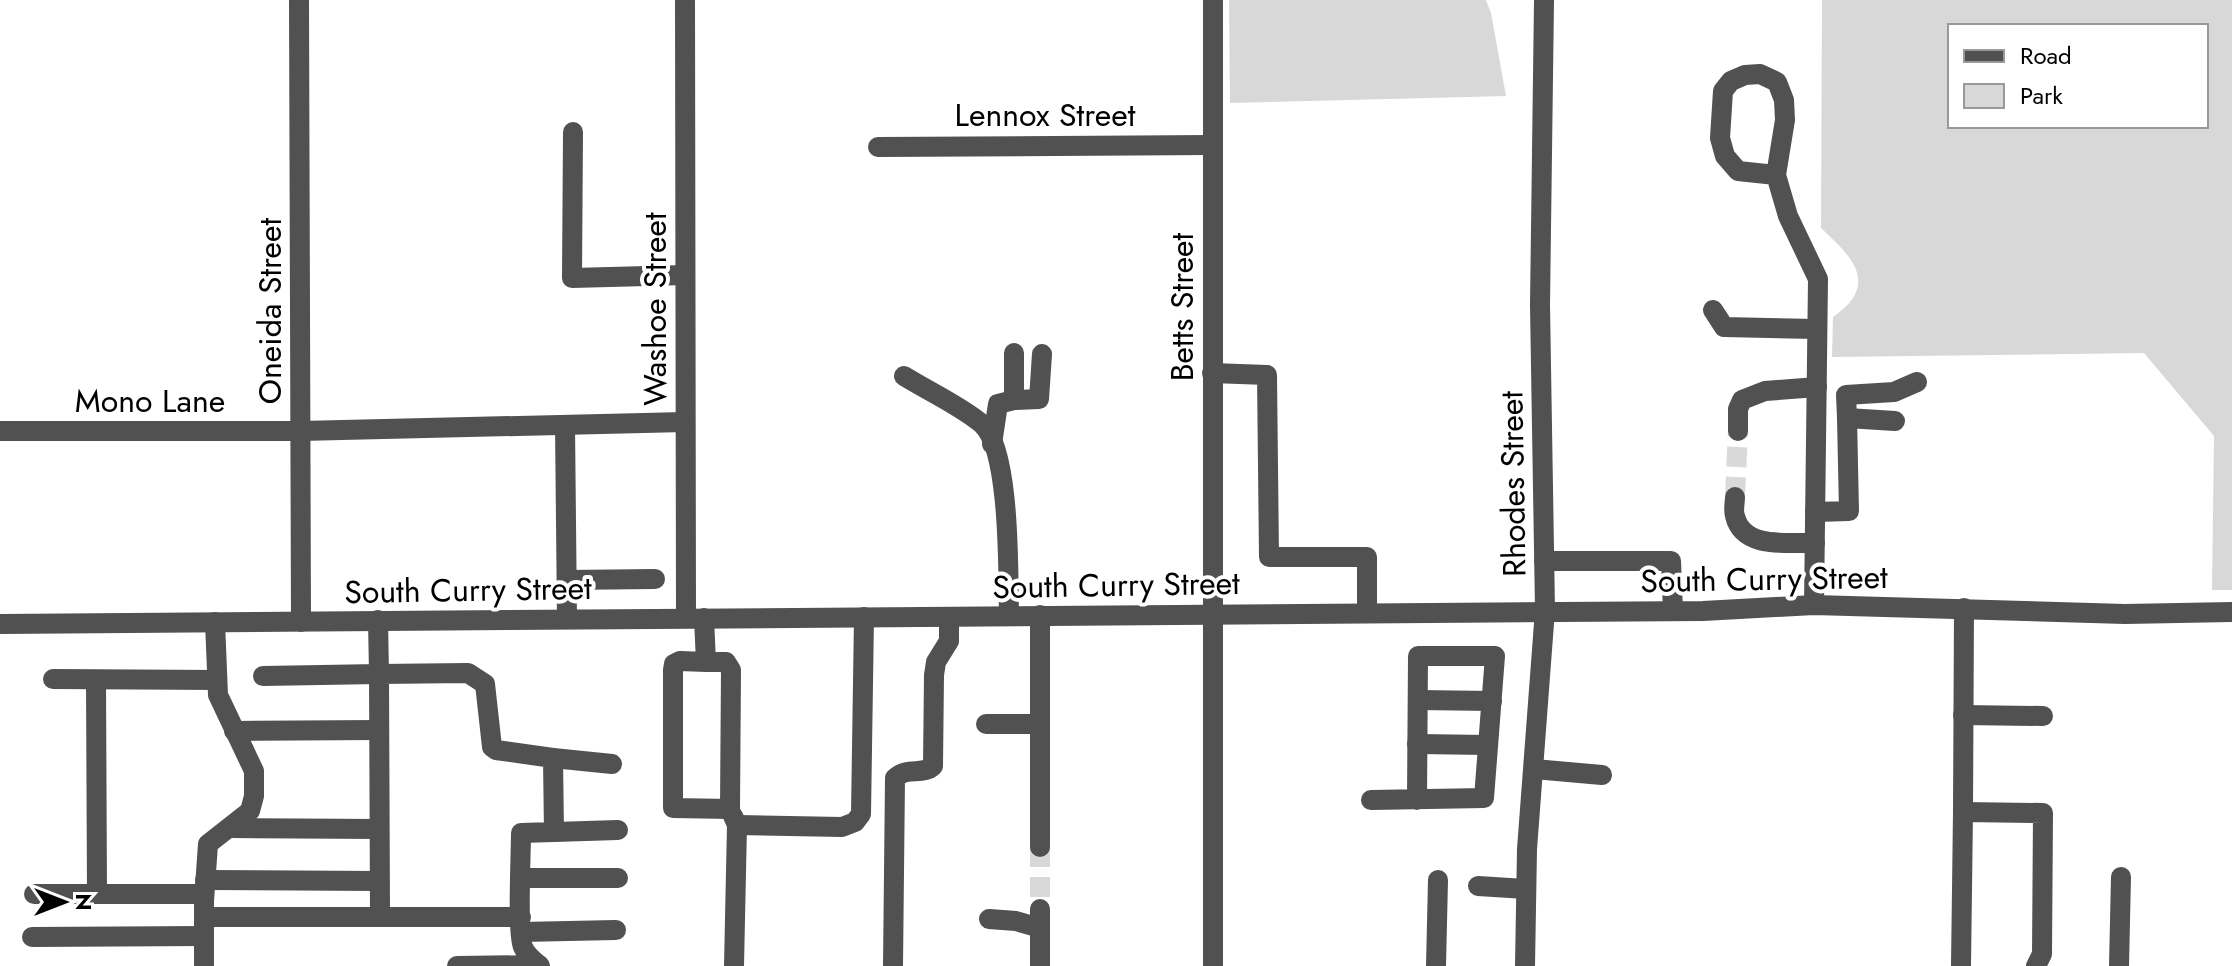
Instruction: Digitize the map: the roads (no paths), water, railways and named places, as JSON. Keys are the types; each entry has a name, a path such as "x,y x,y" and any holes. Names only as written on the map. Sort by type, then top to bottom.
{"street":[{"name":"Oneida Street","path":"299,0 301,622"},
{"name":"Washoe Street","path":"685,0 685,422 695,618 706,662"},
{"name":"Betts Street","path":"1213,0 1213,966"},
{"name":"Rhodes Street","path":"1525,966 1526,889 1545,610 1540,305 1544,0"},
{"path":"1776,175 1738,171 1725,156 1720,138 1723,91 1731,81 1745,75 1771,77 1777,82 1784,100 1785,120 1776,175 1788,216 1818,279 1814,605"},
{"path":"573,132 572,278 685,275"},
{"name":"Lennox Street","path":"878,147 1212,145"},
{"path":"1713,310 1724,327 1817,329"},
{"path":"1014,353 1014,400"},
{"path":"992,444 998,404 1039,399 1042,354"},
{"path":"1212,373 1267,375 1269,557 1367,557 1367,612"},
{"path":"904,376 984,426 992,444 1005,487 1009,616"},
{"path":"1815,512 1849,511 1846,395 1894,392 1917,382"},
{"path":"1738,431 1738,409 1742,400 1765,391 1817,387"},
{"path":"1847,418 1895,421"},
{"name":"Mono Lane","path":"0,431 300,431 685,422"},
{"path":"565,425 567,619"},
{"path":"1735,497 1735,516 1743,531 1760,541 1815,543"},
{"path":"1544,561 1671,561 1673,611"},
{"path":"567,580 655,579"},
{"name":"South Curry Street","path":"0,624 1673,611 1814,605 2125,614 2232,612"},
{"path":"1961,966 1964,608"},
{"path":"1040,615 1040,847"},
{"path":"734,966 734,817 730,665 726,662 680,661 674,664 673,808 734,817 842,827 855,822 861,814 864,617"},
{"path":"893,966 895,778 905,771 927,770 933,766 934,675 936,662 949,641 949,617"},
{"path":"378,620 379,881 380,912 385,917"},
{"path":"204,966 208,844 250,811 254,796 254,771 218,695 215,622"},
{"path":"1371,800 1417,800 1484,798 1495,656 1418,656 1417,800"},
{"path":"263,676 468,673 485,684 492,747 496,750 612,764"},
{"path":"53,679 217,680"},
{"path":"96,680 97,894"},
{"path":"1418,700 1492,701"},
{"path":"1963,715 2043,716"},
{"path":"986,724 1040,724"},
{"path":"234,731 379,730"},
{"path":"1417,744 1488,745"},
{"path":"553,758 554,832"},
{"path":"1534,769 1602,775"},
{"path":"1963,812 2043,813 2042,954 2036,966"},
{"path":"231,828 379,829"},
{"path":"539,966 521,945 521,833 618,830"},
{"path":"2119,966 2121,877"},
{"path":"521,878 618,878"},
{"path":"1436,966 1438,880"},
{"path":"34,894 379,881"},
{"path":"1478,886 1526,889"},
{"path":"32,937 385,917 616,930"},
{"path":"989,919 1016,921 1040,918 1040,966"},
{"path":"457,966 539,966"}],"tunnel":[{"path":"1735,497 1738,431"},
{"path":"1040,847 1040,909"}]}
